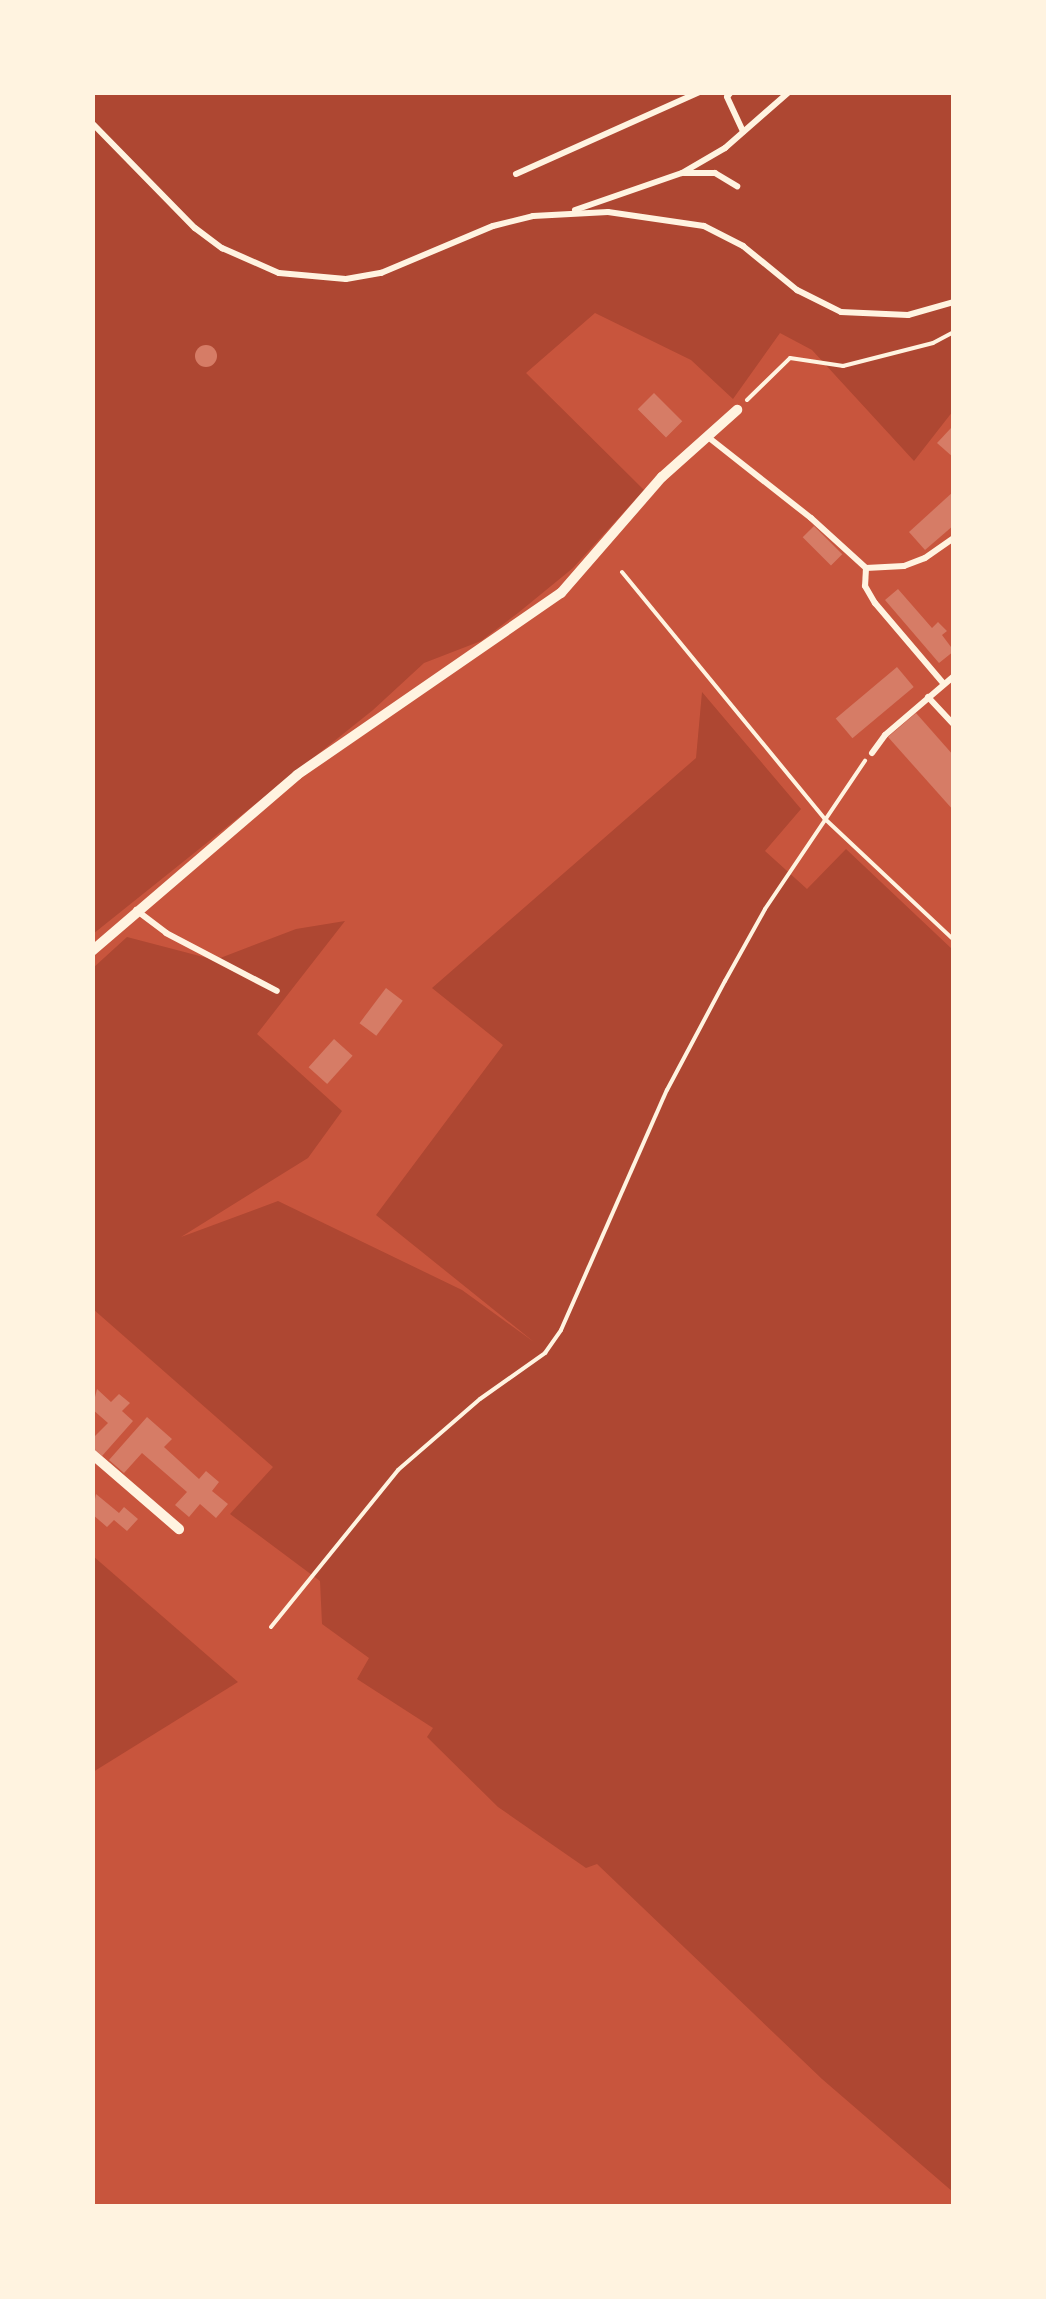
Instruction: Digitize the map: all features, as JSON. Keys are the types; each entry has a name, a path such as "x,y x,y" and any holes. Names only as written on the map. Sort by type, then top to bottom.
{"street":[{"path":"92,951 298,774 561,593 662,477 736,410"},
{"path":"92,1454 178,1529"}],"lane":[{"path":"340,92 389,92"},
{"path":"516,174 699,92"},
{"path":"92,123 170,204 222,248 278,272 346,280 381,272 492,226 569,212 682,174 744,131 789,92"},
{"path":"726,94 744,131"},
{"path":"682,174 715,174 737,186"},
{"path":"569,212 645,215 704,226 743,246 797,290 841,312 908,315 954,302"},
{"path":"708,436 812,518 866,568 904,566 925,558 954,538"},
{"path":"866,568 865,586 874,604 944,683"},
{"path":"872,753 885,735 954,676"},
{"path":"928,697 954,725"},
{"path":"136,910 166,933 277,991"}],"path":[{"path":"736,410 790,358 843,366 933,342 954,332"},
{"path":"622,572 824,818 954,940"},
{"path":"271,1628 398,1470 480,1399 544,1353 553,1341 667,1090 764,909 872,753"}],"shaded area":[{"path":"93,93 953,93 953,411 914,461 812,350 780,333 733,399 691,360 595,313 526,373 644,490 573,568 518,613 481,641 424,663 373,710 93,934"},
{"path":"702,692 801,809 765,851 807,889 846,849 953,950 953,2192 822,2079 597,1864 586,1868 498,1807 427,1737 433,1728 357,1679 369,1658 322,1624 320,1581 230,1514 273,1467 93,1309 93,968 127,937 215,960 296,929 345,921 257,1034 342,1111 308,1158 181,1237 278,1201 462,1290 534,1342 376,1215 503,1045 432,988 696,758"},
{"path":"93,1556 238,1682 93,1772"}],"building":[{"path":"206,345 217,356 206,367 195,356"},
{"path":"654,393 682,421 666,438 638,409"},
{"path":"951,428 954,431 954,458 937,443"},
{"path":"954,491 954,525 925,550 909,532"},
{"path":"814,526 842,554 831,566 803,537"},
{"path":"898,589 932,628 938,622 947,631 942,635 954,651 939,663 885,600"},
{"path":"897,667 914,687 852,738 836,718"},
{"path":"916,713 954,756 954,811 888,737"},
{"path":"386,988 403,1001 376,1036 360,1023"},
{"path":"334,1039 353,1056 327,1084 309,1067"},
{"path":"97,1389 111,1402 119,1394 130,1403 122,1411 133,1421 102,1456 92,1447 92,1439 108,1423 92,1409"},
{"path":"147,1417 172,1439 164,1447 199,1479 206,1471 219,1482 212,1491 228,1504 216,1518 200,1504 189,1517 175,1505 187,1492 142,1453 124,1473 109,1460"},
{"path":"96,1494 119,1513 124,1507 138,1519 127,1531 114,1520 107,1527 92,1514"}]}
